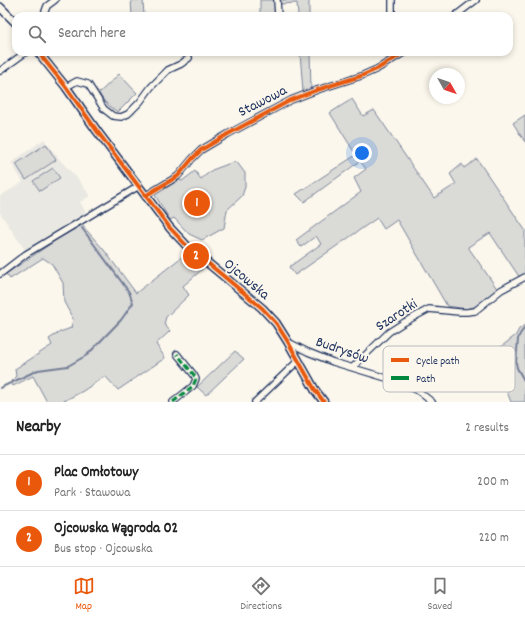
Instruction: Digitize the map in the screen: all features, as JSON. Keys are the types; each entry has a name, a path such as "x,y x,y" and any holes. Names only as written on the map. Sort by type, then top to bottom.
{"street":[{"path":"45,12 47,6 55,0"},
{"path":"277,0 278,12"},
{"path":"392,0 392,12"},
{"path":"460,12 476,0"},
{"path":"0,7 12,19"},
{"path":"0,72 21,56"},
{"name":"Ojcowska","path":"41,56 66,87 170,228 179,238 262,308 276,323 324,402"},
{"name":"Stawowa","path":"145,196 178,176 201,150 228,134 292,100 377,69 399,56"},
{"path":"66,87 77,82 88,84 104,109 113,116 122,117 128,114 140,102 151,87 168,70 181,64 189,58"},
{"path":"0,274 26,254 139,186"},
{"name":"Szarotki","path":"353,367 389,332 403,323 429,310 459,312 475,310 501,290 525,277"},
{"name":"Budrysów","path":"288,342 333,362 383,377"},
{"path":"173,402 193,386 196,379 177,354"},
{"path":"255,402 299,360"},
{"name":"Budrysów","path":"419,392 432,402"}],"shaded area":[{"path":"131,0 143,0 144,12 132,12"},
{"path":"260,0 309,0 309,12 298,12 297,3 280,4 280,12 260,12"},
{"path":"300,56 310,56 311,90 303,92"},
{"path":"119,74 137,93 118,112 107,104 99,93"},
{"path":"352,99 363,116 374,110 434,198 456,184 450,174 462,164 464,168 477,159 525,230 525,274 520,278 490,233 468,247 498,290 477,306 467,309 447,306 397,220 384,229 377,218 295,275 289,267 321,244 316,236 301,247 296,240 361,192 354,178 366,169 360,161 304,202 296,194 356,155 330,113"},
{"path":"525,115 525,142 513,123"},
{"path":"44,139 60,160 78,179 90,196 80,202 86,213 25,250 0,213 0,196 23,182 11,163"},
{"path":"46,144 56,160 26,180 16,164"},
{"path":"236,161 245,173 245,187 242,196 227,210 224,228 202,240 189,234 174,218 170,220 155,195 179,180 182,181 195,171 201,179 212,170"},
{"path":"53,168 60,178 40,191 33,181"},
{"path":"82,225 104,250 136,293 188,252 205,267 183,286 189,295 166,317 164,324 170,331 156,344 165,358 118,390 105,376 83,391 62,402 47,402 33,376 13,386 11,381 16,376 15,369 52,345 49,339 60,332 71,328 73,319 64,302 63,283 52,264 43,258 10,279 6,274 59,238"},
{"path":"525,325 525,402 511,402 507,392 515,392 515,346 502,346 516,335 519,329"},
{"path":"235,351 244,359 206,395 197,387"}],"waterway":[{"path":"0,388 38,370 68,366 87,355 121,320 133,303 129,292 82,228"},
{"path":"525,327 518,339 516,363 517,368 525,382"}],"marked path":[{"path":"173,402 193,386 196,379 177,354"}],"cycle path":[{"path":"41,56 66,87 170,228 186,245 262,308 276,323 315,390 324,402"},
{"path":"145,196 178,176 201,150 228,134 291,100 361,76 377,69 398,56"}],"place":[{"name":"Plac Omłotowy","path":"197,203"},
{"name":"Ojcowska Wągroda 02","path":"196,256"}]}
